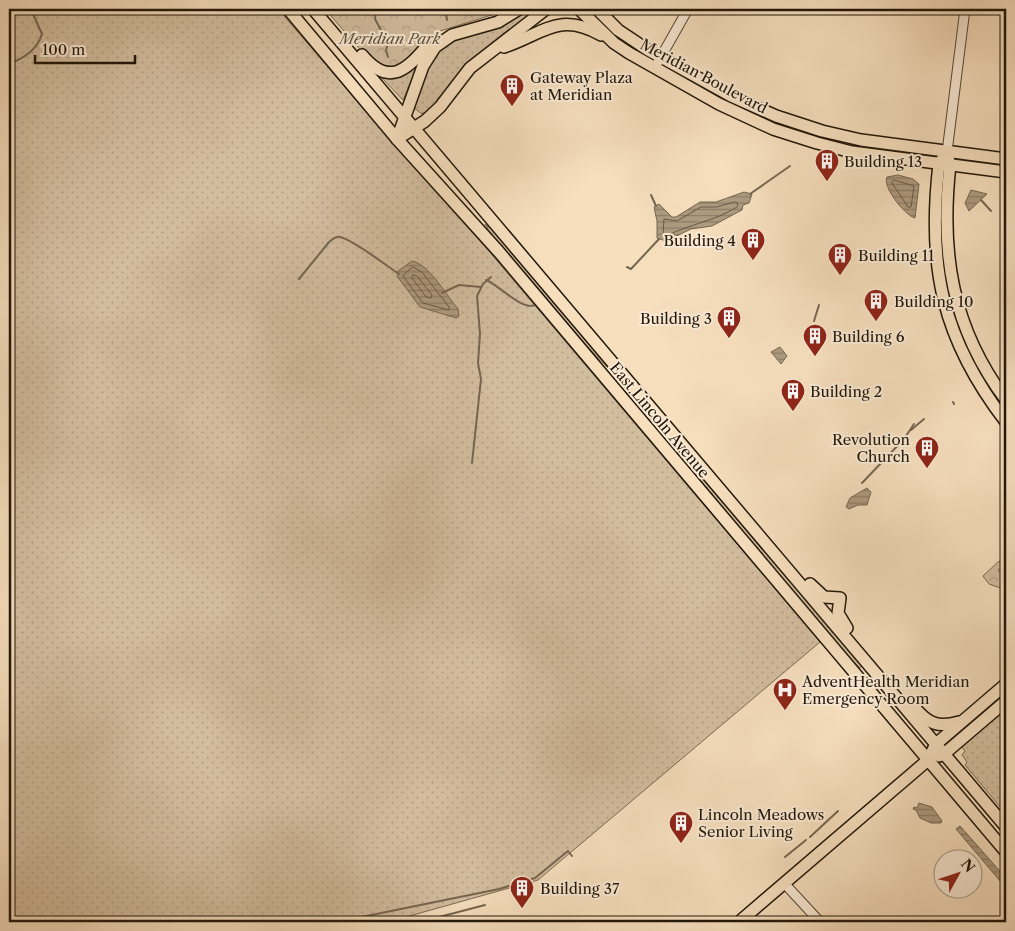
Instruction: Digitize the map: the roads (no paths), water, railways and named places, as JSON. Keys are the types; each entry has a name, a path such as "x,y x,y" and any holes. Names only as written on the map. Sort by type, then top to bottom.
{"main road":[{"name":"East Lincoln Avenue","path":"288,9 397,139 499,252 1006,852"},
{"name":"East Lincoln Avenue","path":"313,9 1006,827"},
{"path":"319,9 325,12 370,64 386,72 396,72 407,68 432,41 502,20 519,9"},
{"path":"502,20 513,9"},
{"path":"397,139 440,107 470,68 496,50 546,9"},
{"name":"Meridian Boulevard","path":"579,9 614,43 654,68 737,114 795,137 852,152 1006,172"},
{"name":"Meridian Boulevard","path":"597,9 618,30 661,57 736,98 798,124 856,139 1006,159"},
{"path":"496,50 548,26 560,24 583,26 614,43"},
{"path":"397,139 426,59 439,43 452,35"},
{"path":"947,152 934,212 935,251 943,300 956,339 981,387 1006,422"},
{"path":"944,164 946,232 954,289 963,321 976,352 1006,400"},
{"path":"764,541 780,549 817,593 827,598 840,598 839,617 861,645 862,657"},
{"path":"880,678 897,687 930,722 942,726 961,722"},
{"path":"928,760 936,744 1006,684"},
{"path":"739,922 928,760 944,754 1006,701"}],"street":[{"path":"654,68 688,9"},
{"path":"947,152 965,9"},
{"path":"784,883 820,922"}],"water":[{"path":"898,175 913,179 919,184 915,218 905,212 895,200 888,187 887,177"},
{"path":"971,190 987,194 969,211 965,203"},
{"path":"744,192 752,194 749,203 743,205 742,210 712,226 691,229 666,241 657,238 657,221 654,207 659,204 672,217 676,217 700,202 716,202"},
{"path":"412,261 425,268 437,281 458,309 459,316 456,318 420,307 397,276 398,271"},
{"path":"780,347 787,356 781,364 771,352"},
{"path":"867,488 871,492 867,505 858,505 849,509 846,507 850,498"},
{"path":"919,803 932,807 942,821 941,823 931,823 920,818 916,810 913,809 914,807 917,808"},
{"path":"960,826 979,848 972,848 956,829"},
{"path":"982,851 1006,878 1006,888 982,860"}],"waterway":[{"path":"9,64 29,53 40,40 42,34 33,14 33,9"},
{"path":"376,9 375,19 388,43 386,50 388,57"},
{"path":"445,9 447,20"},
{"path":"750,194 790,166"},
{"path":"651,195 656,206"},
{"path":"981,200 991,211"},
{"path":"299,279 329,242 338,237 346,239 361,248 399,274"},
{"path":"627,267 631,269 659,239"},
{"path":"472,463 481,379 478,363 480,334 477,296 483,284 491,277"},
{"path":"486,280 517,301 530,306 535,305"},
{"path":"442,293 459,285 481,287"},
{"path":"814,321 819,305"},
{"path":"911,430 924,419"},
{"path":"862,483 904,439 914,424"},
{"path":"810,837 838,811"},
{"path":"785,857 806,840"},
{"path":"337,922 499,889 535,878 568,851 572,856"},
{"path":"420,922 485,905"}],"place":[{"name":"Gateway Plaza at Meridian","path":"512,107"},
{"name":"Building 13","path":"827,182"},
{"name":"Building 4","path":"753,261"},
{"name":"Building 11","path":"840,276"},
{"name":"Building 10","path":"876,322"},
{"name":"Building 3","path":"729,339"},
{"name":"Building 6","path":"815,357"},
{"name":"Building 2","path":"793,412"},
{"name":"Revolution Church","path":"927,469"},
{"name":"AdventHealth Meridian Emergency Room","path":"785,711"},
{"name":"Lincoln Meadows Senior Living","path":"681,844"},
{"name":"Building 37","path":"522,909"}],"park label":[{"name":"Meridian Park","path":"390,38"}]}
